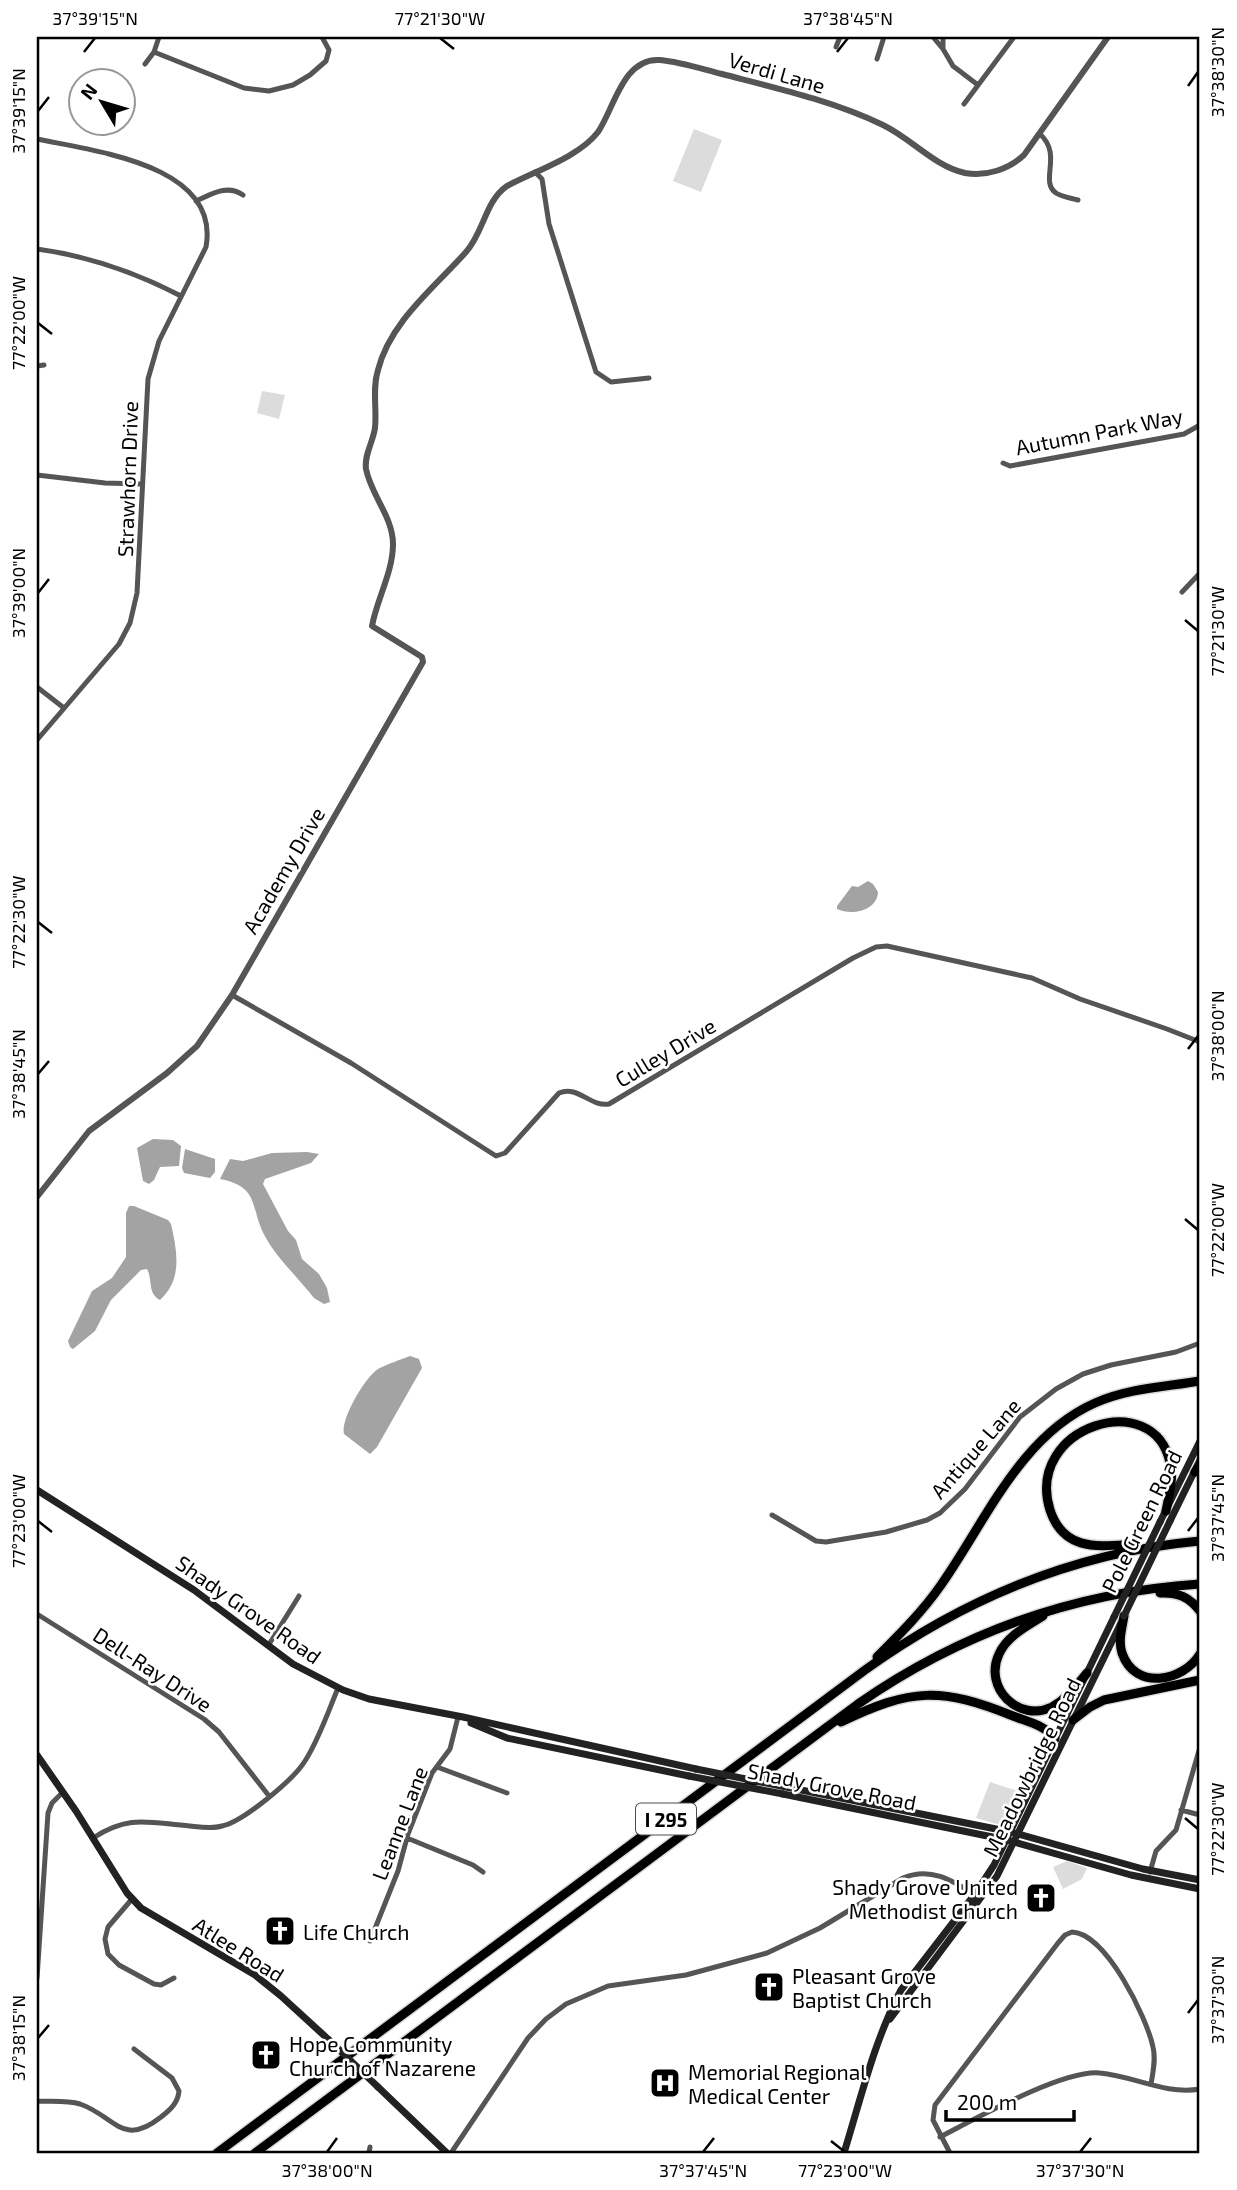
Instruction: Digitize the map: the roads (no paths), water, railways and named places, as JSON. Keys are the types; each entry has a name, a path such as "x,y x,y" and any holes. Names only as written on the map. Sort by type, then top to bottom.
{"highway":[{"path":"860,1674 927,1603 1023,1462 1046,1436 1072,1416 1108,1398 1138,1390 1200,1381"},
{"path":"1147,1546 1093,1546 1076,1541 1063,1532 1054,1520 1047,1498 1048,1475 1054,1459 1069,1440 1091,1426 1116,1422 1141,1427 1159,1440 1169,1456 1171,1477 1166,1511"},
{"name":"I 295","path":"216,2153 860,1674 938,1622 1000,1591 1047,1573 1147,1546 1200,1541"},
{"name":"I 295","path":"255,2153 872,1694 925,1662 986,1633 1055,1608 1099,1597 1200,1584"},
{"path":"1145,1590 1181,1595 1192,1601 1200,1611"},
{"path":"1055,1608 1017,1632 1003,1647 994,1670 1000,1692 1017,1707 1030,1711 1043,1710 1062,1700 1087,1673"},
{"path":"1119,1616 1122,1653 1129,1666 1138,1672 1154,1678 1172,1677 1189,1668 1200,1654"},
{"path":"1073,1720 1104,1700 1200,1680"},
{"path":"821,1732 881,1704 932,1694 958,1696 981,1703 1044,1728 1055,1739"}],"main road":[{"name":"Pole Green Road","path":"1119,1616 1160,1522 1200,1441"},
{"name":"Pole Green Road","path":"1119,1616 1198,1466"},
{"name":"Shady Grove Road","path":"37,1490 194,1590 305,1672 369,1699 458,1717 507,1738 796,1788 1013,1837 1200,1889"},
{"name":"Meadowbridge Road","path":"844,2153 883,2028 978,1896 997,1876 1055,1739 1119,1616"},
{"name":"Meadowbridge Road","path":"1013,1837 1073,1720 1119,1616"},
{"name":"Atlee Road","path":"37,1755 132,1899 152,1916 255,1975 329,2040 449,2153"},
{"name":"Shady Grove Road","path":"613,1755 689,1776 1013,1837"},
{"name":"Shady Grove Road","path":"1150,1875 1200,1880"}],"street":[{"path":"145,64 155,52 159,37"},
{"path":"155,52 254,91 284,89 319,68 329,54 321,37"},
{"path":"836,47 840,37"},
{"path":"877,59 884,37"},
{"path":"935,37 953,66 978,85"},
{"path":"943,37 943,49"},
{"path":"964,104 1014,37"},
{"name":"Verdi Lane","path":"390,528 366,467 374,432 376,379 381,359 421,298 476,239 499,192 574,153 592,139 602,126 627,78 642,64 654,60 671,62 769,87 868,118 901,135 946,166 964,173 990,173 1007,167 1024,155 1108,37"},
{"path":"1040,134 1051,152 1048,180 1052,190 1078,200"},
{"path":"37,139 93,150 162,172 182,184 196,201 226,189 243,195"},
{"path":"535,172 542,179 550,224 596,372 611,382 649,378"},
{"name":"Strawhorn Drive","path":"37,740 119,644 134,611 138,593 148,379 159,341 202,258 208,239 206,219 196,201"},
{"path":"37,249 83,256 141,276 181,296"},
{"name":"Autumn Park Way","path":"1003,463 1010,466 1136,444 1184,434 1200,425"},
{"path":"37,475 105,483 142,484"},
{"name":"Academy Drive","path":"37,1197 89,1131 167,1073 197,1046 232,995 423,662 422,657 372,626 393,547 390,528"},
{"path":"1182,592 1200,573"},
{"path":"37,687 64,708"},
{"name":"Culley Drive","path":"232,995 351,1063 493,1155 499,1156 505,1153 559,1093 571,1090 596,1103 609,1104 794,992 876,947 887,946 1032,978 1080,999 1200,1042"},
{"name":"Antique Lane","path":"772,1516 809,1537 826,1542 886,1532 926,1520 940,1513 965,1489 1020,1417 1056,1389 1100,1368 1176,1352 1200,1343"},
{"path":"268,1646 299,1596"},
{"name":"Dell-Ray Drive","path":"37,1614 204,1718 219,1732 269,1796"},
{"path":"93,1838 113,1825 129,1822 223,1826 237,1820 293,1776 304,1762 338,1688"},
{"name":"Leanne Lane","path":"370,1941 398,1871 407,1838 437,1767 450,1749 458,1717"},
{"path":"1150,1875 1156,1851 1176,1830 1200,1747"},
{"path":"437,1767 507,1793"},
{"path":"37,1978 39,1898 48,1813 52,1803 63,1792"},
{"path":"1181,1810 1200,1815"},
{"path":"407,1838 473,1865 483,1872"},
{"path":"449,2153 528,2038 555,2012 576,1999 608,1986 686,1975 767,1953 808,1934 903,1878 915,1874 942,1876 978,1896"},
{"path":"132,1899 107,1927 105,1939 108,1954 130,1972 154,1984 160,1985 174,1978"},
{"path":"950,2153 933,2120 935,2105 1058,1943 1072,1932 1086,1936 1100,1947 1122,1978 1151,2038 1154,2059 1151,2084"},
{"path":"37,2101 79,2104 128,2131 141,2130 176,2103 179,2091 177,2084 169,2076 134,2049"},
{"path":"940,2137 1009,2102 1080,2074 1105,2073 1173,2089 1200,2089"}],"place":[{"name":"Shady Grove United Methodist Church","path":"1041,1898"},
{"name":"Life Church","path":"280,1931"},
{"name":"Pleasant Grove Baptist Church","path":"769,1987"},
{"name":"Hope Community Church of Nazarene","path":"266,2055"},
{"name":"Memorial Regional Medical Center","path":"665,2083"}]}
